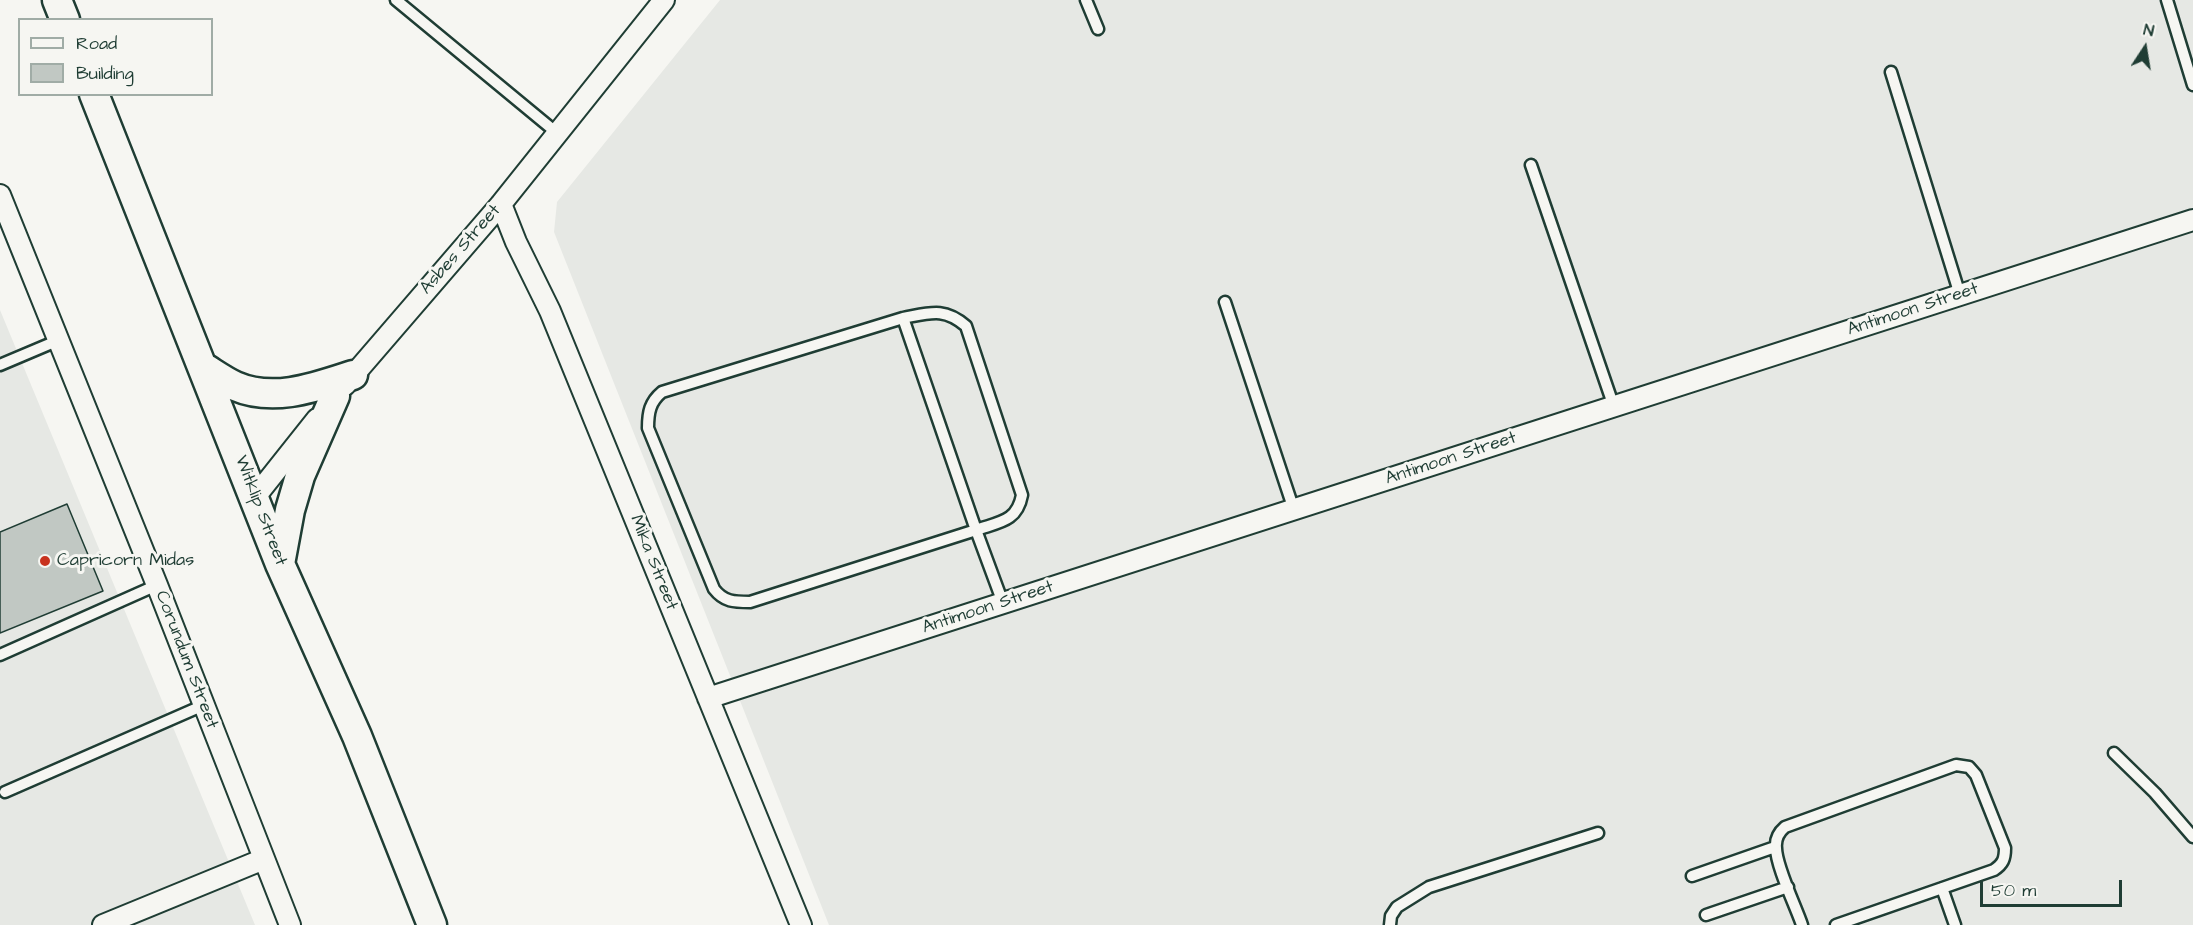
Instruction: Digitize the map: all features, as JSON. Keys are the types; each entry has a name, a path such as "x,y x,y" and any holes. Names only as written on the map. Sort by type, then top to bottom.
{"main road":[{"path":"57,0 64,18"},
{"name":"Witklip Street","path":"95,96 280,564 357,736 432,925"},
{"path":"203,367 237,387 265,393 300,392 353,375"},
{"path":"280,564 290,510 300,476 335,396"}],"street":[{"name":"Asbes Street","path":"255,497 335,396 501,204 664,0"},
{"name":"Corundum Street","path":"0,195 157,585 290,925"},
{"name":"Mika Street","path":"501,204 516,242 550,311 801,925"},
{"name":"Antimoon Street","path":"708,698 2193,220"},
{"path":"103,925 264,859"}],"lane":[{"path":"396,0 557,133"},
{"path":"1086,0 1098,29"},
{"path":"2167,0 2193,85"},
{"path":"1891,72 1960,295"},
{"path":"1531,165 1614,406"},
{"path":"1225,302 1294,510"},
{"path":"936,312 948,314 966,326 1022,495 1020,507 1012,517 976,530 750,602 731,602 721,598 714,589 648,428 651,405 662,392 903,318 936,312"},
{"path":"903,318 1003,603"},
{"path":"0,365 58,340"},
{"path":"0,655 157,585"},
{"path":"5,792 204,705"},
{"path":"2114,753 2155,793 2193,837"},
{"path":"1802,925 1776,848 1777,836 1785,827 1956,765 1963,764 1969,767 1976,775 2006,848 2005,858 2001,865 1994,870 1836,925"},
{"path":"1390,925 1391,916 1396,907 1429,887 1598,833"},
{"path":"1692,876 1776,848"},
{"path":"1706,915 1788,887"},
{"path":"1942,888 1955,925"}],"shaded area":[{"path":"720,0 2193,0 2193,925 829,925 554,232 557,202"},
{"path":"0,310 255,925 0,925"}],"building":[{"name":"Capricorn Midas","path":"67,504 103,591 0,633 0,532"}],"place":[{"name":"Capricorn Midas","path":"45,561"}]}
